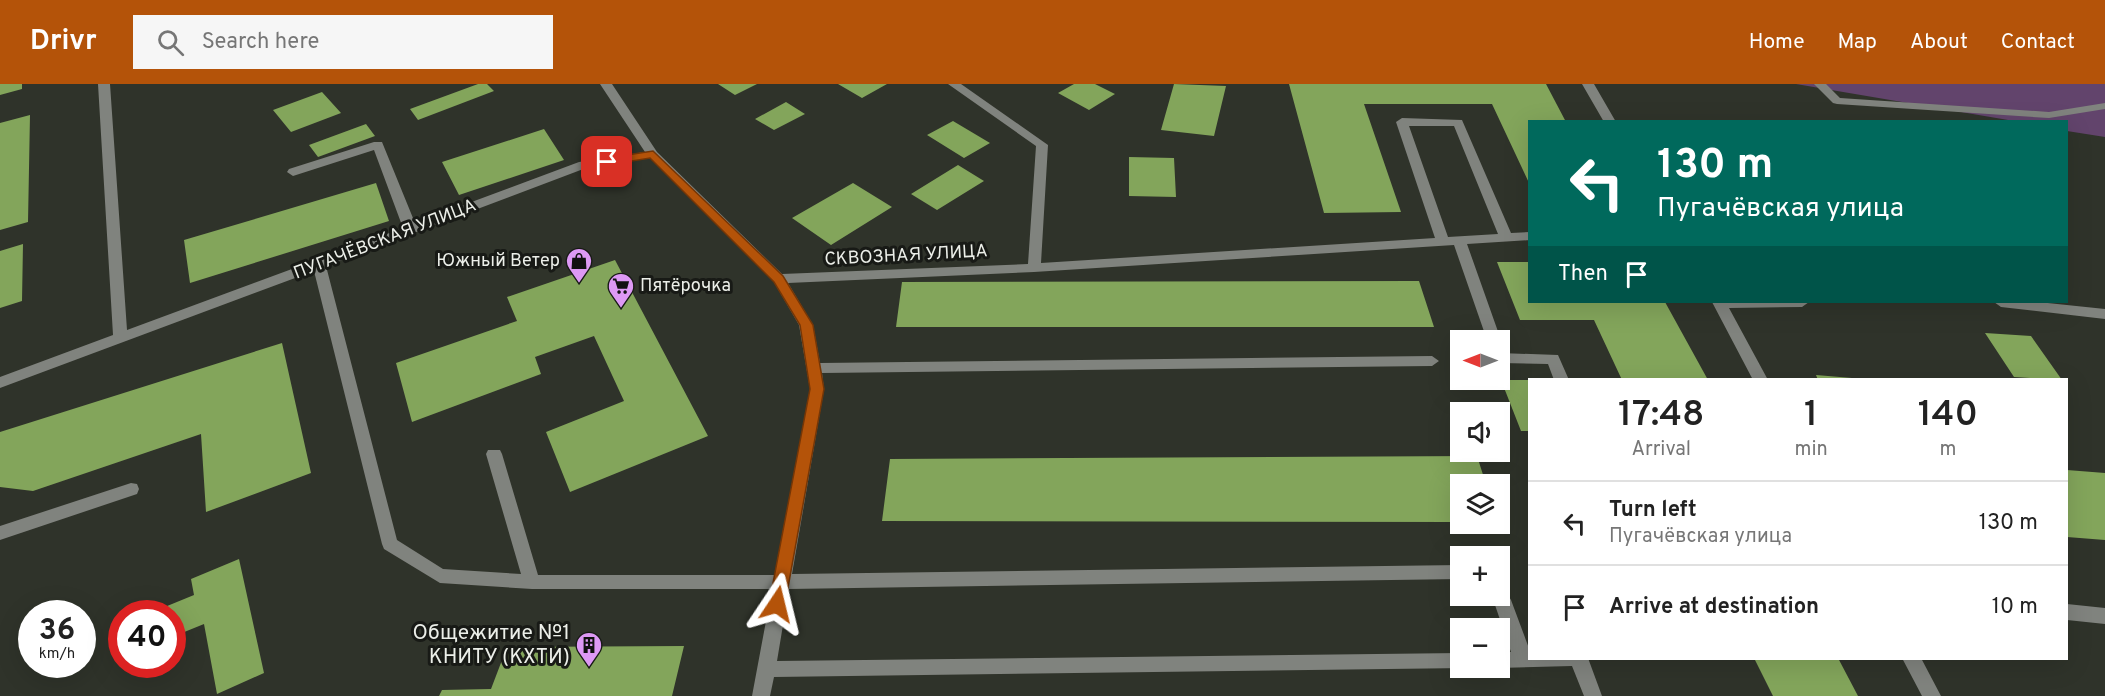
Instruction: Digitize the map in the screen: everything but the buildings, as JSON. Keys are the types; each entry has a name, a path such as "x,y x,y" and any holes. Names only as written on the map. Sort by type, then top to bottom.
{"street":[{"path":"104,84 120,339"},
{"path":"606,84 653,154 779,279 806,325 817,389 761,696"},
{"path":"954,84 1042,145 1034,268"},
{"path":"1588,84 1609,120"},
{"path":"1820,84 1837,101 2049,115 2105,106"},
{"path":"1442,240 1402,122 1458,122 1506,237"},
{"path":"293,172 378,145 410,228"},
{"name":"ПУГАЧЁВСКАЯ УЛИЦА","path":"0,383 319,265 410,228 584,165 653,154"},
{"name":"СКВОЗНАЯ УЛИЦА","path":"779,279 1034,268 1528,236"},
{"path":"1458,239 1490,330"},
{"path":"319,265 390,544 440,576 532,582 781,582 1450,572"},
{"path":"1721,303 1760,378"},
{"path":"2010,303 2105,314"},
{"path":"1510,358 1553,359 1561,378"},
{"path":"813,368 1432,361"},
{"path":"494,454 532,582"},
{"path":"0,533 131,489"},
{"path":"1504,606 1523,660"},
{"path":"2068,612 2105,616"},
{"path":"1510,660 1528,660"},
{"path":"1579,660 1593,696"},
{"path":"1912,660 1932,696"},
{"path":"766,669 1450,661"}],"shaded area":[{"path":"1796,84 2105,84 2105,137 2068,131 2068,120 2008,120"}],"place":[{"name":"Южный Ветер","path":"579,284"},
{"name":"Пятёрочка","path":"621,309"},
{"name":"Общежитие №1 КНИТУ (КХТИ)","path":"589,668"}],"route":[{"path":"607,162 653,154 779,279 806,325 817,389 777,604"}]}
